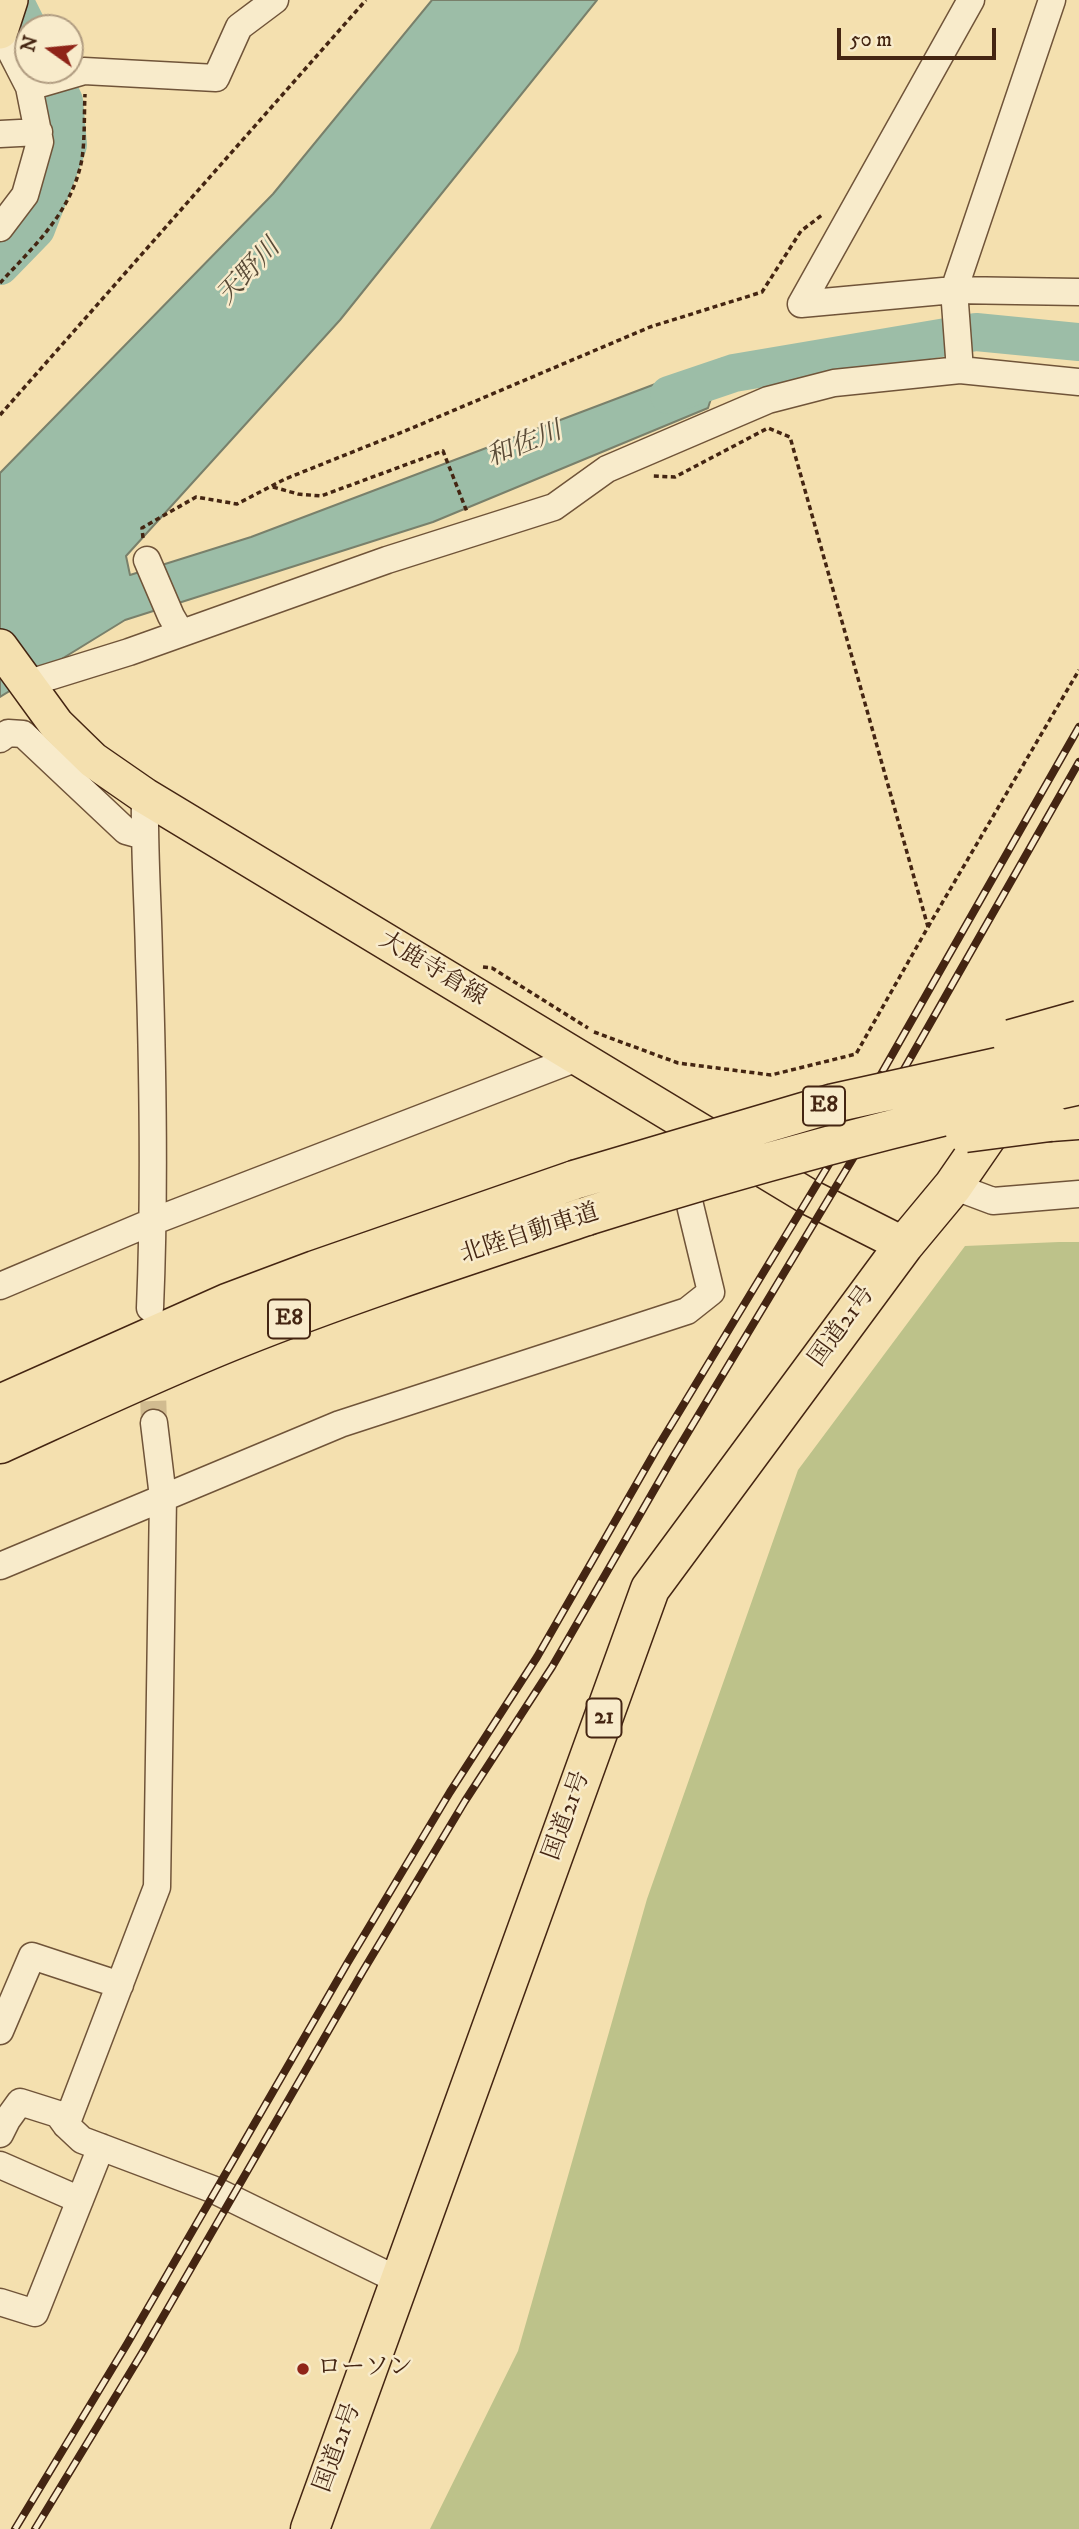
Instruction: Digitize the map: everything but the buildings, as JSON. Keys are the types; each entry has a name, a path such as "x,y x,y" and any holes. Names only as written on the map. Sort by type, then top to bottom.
{"highway":[{"name":"国道21号","path":"310,2529 650,1589 904,1245 953,1186 1079,1003"},
{"path":"693,1143 854,1086 1079,1020"},
{"name":"北陸自動車道","path":"0,1404 228,1303 373,1249 574,1180 693,1143 834,1103 1073,1092"},
{"name":"北陸自動車道","path":"0,1444 149,1376 307,1312 409,1275 588,1221 704,1179 854,1137 1073,1092"}],"main road":[{"path":"0,30 10,0"},
{"name":"大鹿寺倉線","path":"14,668 56,724 93,761 145,796 668,1114 809,1197 904,1245"}],"street":[{"path":"84,73 216,78 239,27 275,0"},
{"path":"971,0 801,304 954,290 1079,292"},
{"path":"959,361 954,290 1052,0"},
{"path":"0,43 10,50 33,87 40,142 26,195 0,228"},
{"path":"33,87 43,84"},
{"path":"0,134 39,132"},
{"path":"14,668 129,652 176,625 554,507 607,469 768,400 834,383 959,361 1079,382"},
{"path":"147,560 176,625"},
{"path":"0,739 8,733 23,734 126,831 144,836"},
{"path":"145,796 154,1221 150,1308"},
{"path":"0,1286 154,1221 577,1058"},
{"path":"0,1566 341,1424 687,1311 711,1292 668,1114"},
{"path":"953,1186 993,1201 1079,1194"},
{"path":"66,2125 157,1887 163,1497 154,1423"},
{"path":"0,2031 32,1956 120,1985"},
{"path":"0,2134 20,2102 58,2114 82,2140 212,2189 400,2281"},
{"path":"0,2301 34,2313 101,2147"},
{"path":"0,2165 80,2200"}],"path":[{"path":"0,415 366,0"},
{"path":"0,283 57,221 71,191 82,160 85,92 82,84"},
{"path":"147,560 142,528 196,497 237,504 271,486 650,327 762,292 801,231 823,215"},
{"path":"619,464 633,475 675,477 768,428 790,437 928,927"},
{"path":"271,486 298,494 321,496 443,451 470,519"},
{"path":"479,967 492,968 596,1033 678,1063 771,1075 856,1054 1079,670"}],"green space":[{"path":"1079,1242 1079,2529 430,2529 518,2351 647,1899 798,1470 965,1246"}],"water":[{"name":"天野川","path":"432,0 597,0 340,320 126,556 130,575 251,537 724,358 708,408 433,522 125,620 0,697 0,473 273,194"}],"waterway":[{"path":"14,0 21,14"},
{"path":"0,266 36,229 68,145 64,101 56,84"},
{"name":"和佐川","path":"669,395 734,373 976,332 1079,342"}],"tunnel":[{"path":"152,1362 154,1423"}],"railway":[{"path":"15,2529 127,2344 348,1962 450,1792 537,1657 656,1450 843,1141 1079,727"},
{"path":"35,2529 142,2353 363,1971 465,1801 552,1667 672,1459 858,1150 1079,762"}],"place":[{"name":"ローソン","path":"303,2369"}]}
